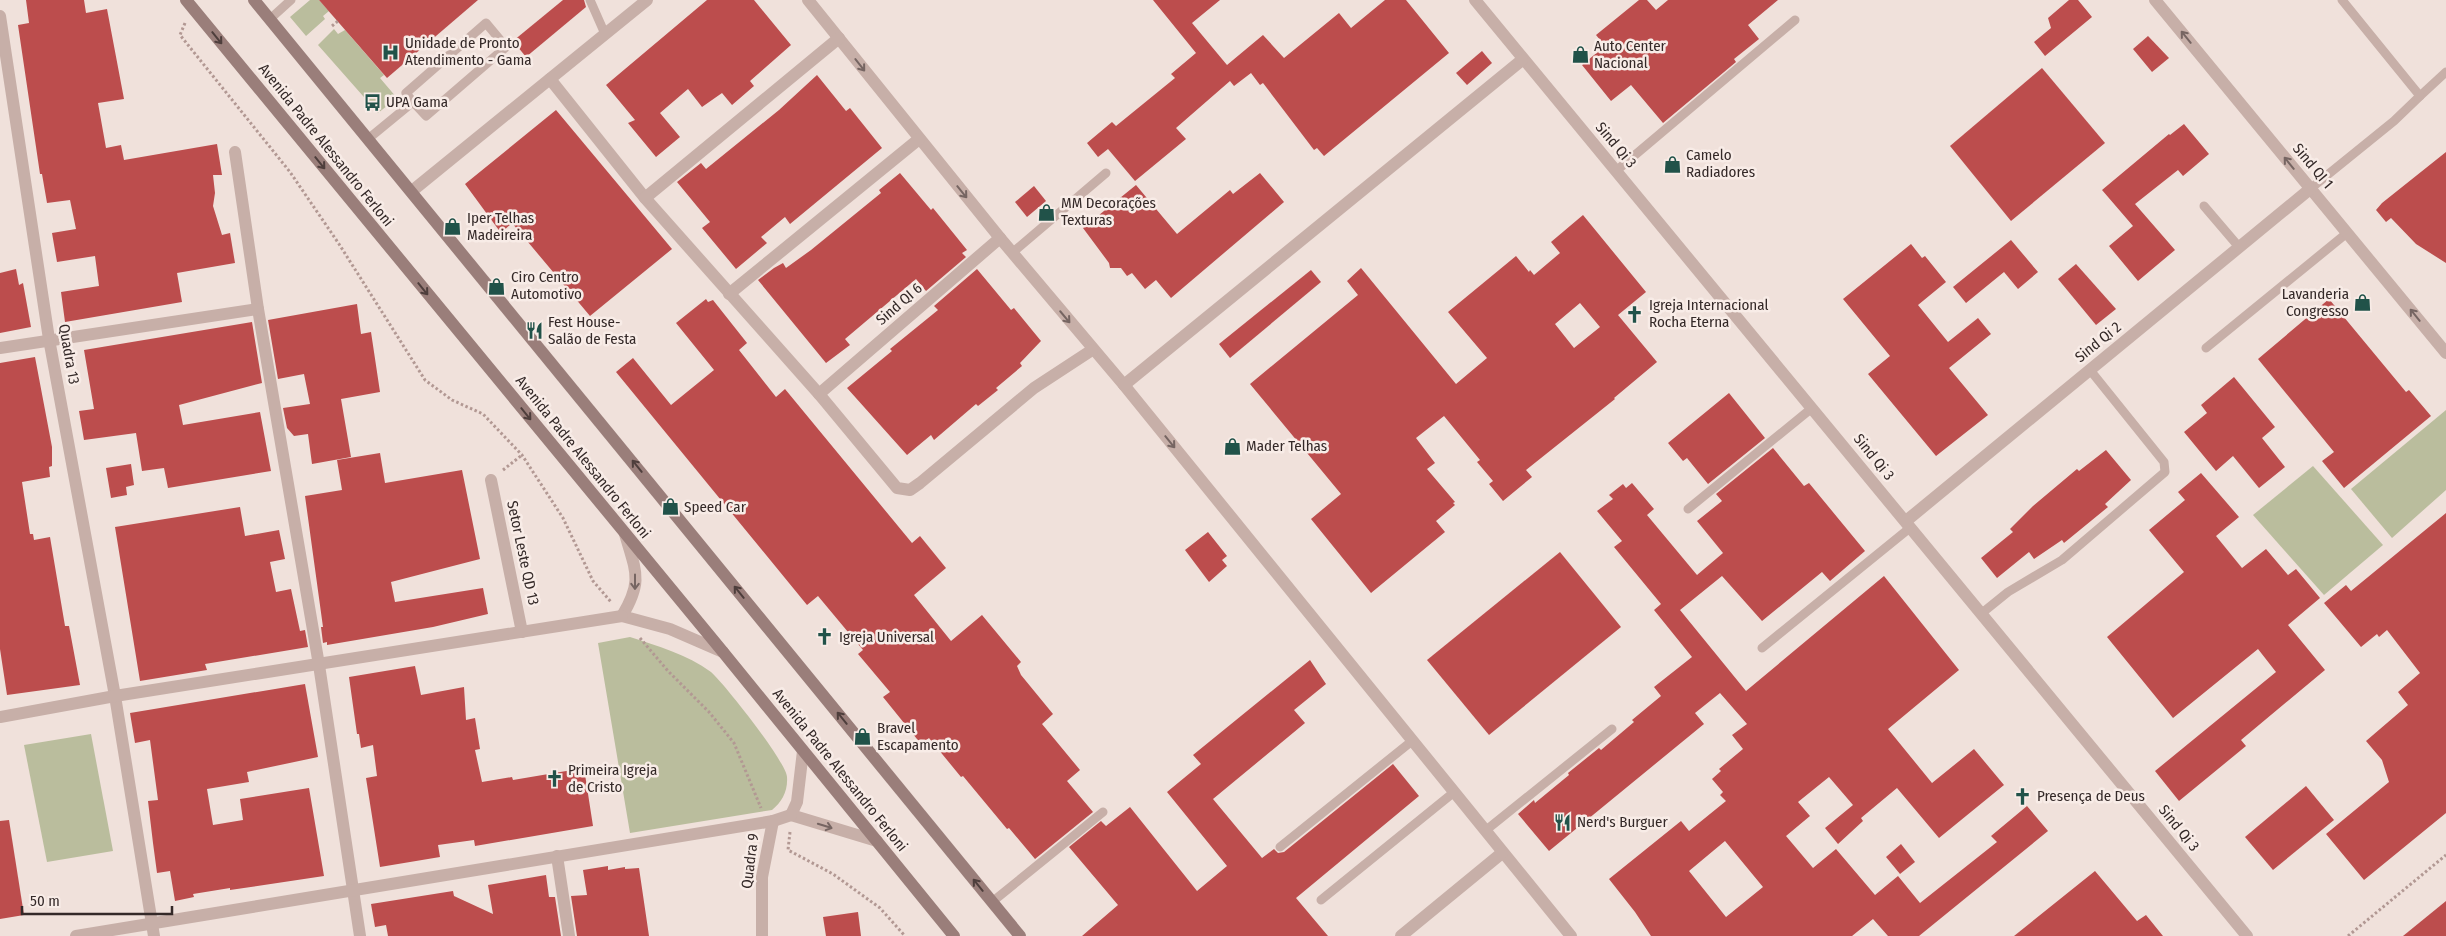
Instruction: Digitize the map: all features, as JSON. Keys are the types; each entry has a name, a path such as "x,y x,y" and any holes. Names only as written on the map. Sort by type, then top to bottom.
{"main road":[{"path":"254,0 1020,936"},
{"name":"Avenida Padre Alessandro Ferloni","path":"189,4 723,652 954,936"}],"street":[{"path":"412,191 647,0"},
{"path":"808,0 919,139 1092,350 1124,385 1453,793 1571,936"},
{"name":"Sind Qi 3","path":"1475,0 1522,60 1616,171 2248,936"},
{"name":"Sind QI 1","path":"2155,0 2446,353"},
{"name":"Quadra 13","path":"0,16 49,339 115,696 153,930"},
{"path":"645,198 839,38"},
{"path":"1124,385 1522,60"},
{"path":"550,78 645,198 819,394 897,488 910,490 1034,388 1092,350"},
{"path":"729,294 919,139"},
{"path":"235,152 258,309 319,665 360,936"},
{"name":"Sind Qi 2","path":"1908,524 2090,370 2310,189"},
{"name":"Sind QI 6","path":"819,394 1000,238"},
{"path":"0,348 49,339 258,309"},
{"name":"Setor Leste QD 13","path":"491,480 522,632"},
{"path":"622,616 636,588 635,568 625,534"},
{"path":"0,717 115,696 622,616 670,629 723,652"},
{"path":"791,815 797,802 803,751"},
{"path":"76,936 153,930 768,817 791,815 877,841"},
{"name":"Quadra 9","path":"762,936 762,877 768,817"},
{"path":"1402,936 1502,853"},
{"path":"557,856 570,936"}],"lane":[{"path":"270,19 291,0"},
{"path":"590,0 605,34"},
{"path":"2342,0 2420,96"},
{"path":"1616,171 1795,20"},
{"path":"486,23 506,47 426,116 413,102 406,93 486,23"},
{"path":"2310,189 2394,121 2442,75 2446,68"},
{"path":"368,139 413,102"},
{"path":"1012,253 1106,173"},
{"path":"2204,206 2239,247"},
{"path":"2206,348 2347,233"},
{"path":"1982,614 2008,592 2062,560 2165,472 2164,462 2090,370"},
{"path":"1688,509 1812,408"},
{"path":"1762,648 1908,524"},
{"path":"1485,832 1612,729"},
{"path":"1280,848 1412,741"},
{"path":"1321,900 1453,793"},
{"path":"992,902 1103,812"}],"path":[{"path":"189,4 180,35 290,172 339,244 425,380 452,400 483,414 522,455 563,518 593,581 622,616"},
{"path":"332,26 338,21"},
{"path":"491,480 522,455"},
{"path":"640,637 668,671 709,712 734,743 768,817"},
{"path":"791,815 788,850 833,874 880,908 905,936"},
{"path":"2348,936 2446,855"}],"green space":[{"path":"310,0 319,0 329,11 323,16 325,19 306,36 290,17"},
{"path":"334,29 338,34 345,30 384,75 380,78 397,98 378,113 318,45"},
{"path":"2446,410 2446,490 2392,538 2351,489"},
{"path":"2313,466 2383,545 2324,595 2253,515"},
{"path":"630,637 692,660 711,672 728,691 777,756 787,777 785,791 781,800 772,810 630,833 598,643"},
{"path":"91,734 113,851 47,862 24,745"}],"building":[{"path":"26,0 84,0 86,13 107,9 124,99 98,103 106,148 121,145 124,160 217,144 222,175 213,175 215,193 213,206 222,235 230,233 235,263 177,273 182,302 65,322 61,292 99,286 95,256 57,262 52,233 76,229 70,200 47,203 42,174 40,174 18,25 29,23"},
{"name":"Unidade de Pronto Atendimento - Gama","path":"319,0 478,0 387,78"},
{"path":"563,0 584,0 586,7 526,57 513,41"},
{"path":"707,0 754,0 791,45 750,81 754,86 732,105 722,93 702,107 688,89 660,113 680,137 656,157 628,123 635,120 606,85"},
{"path":"1153,0 1220,0 1192,23 1227,65 1263,35 1284,58 1339,13 1351,28 1385,0 1406,0 1449,53 1324,156 1317,148 1314,150 1263,83 1260,85 1251,73 1234,86 1230,81 1176,128 1186,139 1135,181 1108,149 1098,157 1087,143 1112,122 1116,126 1175,78 1171,74 1196,53"},
{"path":"1639,0 1647,0 1656,10 1668,0 1778,0 1748,25 1759,39 1734,59 1736,62 1663,123 1631,85 1611,101 1582,65 1605,46 1596,35"},
{"path":"2069,0 2078,0 2092,17 2045,56 2034,42 2051,28 2048,18"},
{"path":"2148,36 2169,58 2152,72 2133,49"},
{"path":"1482,51 1492,63 1467,85 1456,73"},
{"path":"2042,68 2105,143 2011,221 1950,146"},
{"path":"817,75 846,111 850,108 882,148 790,224 785,217 761,237 767,243 736,269 702,228 710,222 677,182 701,163 706,169 779,110"},
{"path":"556,110 672,249 590,316 512,223 501,233 465,184"},
{"path":"2184,124 2209,154 2183,176 2178,170 2135,204 2175,250 2138,281 2109,246 2133,226 2102,190 2169,134"},
{"path":"2446,152 2446,263 2416,244 2391,218 2386,222 2376,210 2382,203"},
{"path":"900,173 931,210 933,208 967,250 962,253 966,257 926,291 916,279 845,339 850,345 826,363 758,280 783,263 786,268 811,250 881,193 879,190"},
{"path":"1260,173 1284,202 1171,298 1156,280 1145,289 1132,273 1127,276 1121,268 1110,268 1109,263 1083,228 1136,185 1177,234 1230,190 1233,194"},
{"path":"1034,186 1046,201 1027,217 1015,202"},
{"path":"1583,215 1646,292 1618,315 1657,362 1615,399 1526,470 1532,477 1503,501 1489,484 1493,481 1477,462 1480,460 1444,416 1416,438 1435,463 1427,469 1455,502 1453,503 1455,505 1436,521 1445,532 1371,593 1311,519 1341,494 1250,384 1358,295 1347,281 1361,268 1456,384 1487,358 1448,312 1516,256 1529,272 1530,270 1534,275 1560,253 1551,242","holes":["1580,303 1600,327 1574,348 1555,324"]},
{"path":"2011,240 2038,272 2018,289 2004,272 1966,303 1953,287"},
{"path":"1911,244 1922,258 1925,256 1946,282 1918,305 1948,342 1978,318 1991,334 1949,368 1988,415 1936,456 1868,374 1890,356 1843,299"},
{"path":"2076,264 2116,309 2096,325 2058,279"},
{"path":"16,269 19,285 23,283 31,327 0,333 0,273"},
{"path":"977,269 1011,310 1014,308 1041,341 1020,363 1022,366 996,388 998,390 978,406 976,404 934,440 931,435 907,455 847,388 892,351 890,349 938,310 934,306"},
{"path":"1311,270 1321,282 1230,358 1219,344"},
{"path":"706,299 708,302 713,300 747,343 739,350 776,397 785,389 912,543 920,536 946,568 914,595 951,641 982,615 1021,662 1017,666 1021,675 1053,714 1042,724 1080,770 1067,781 1093,812 1035,859 963,776 961,777 929,738 921,744 883,697 890,692 858,654 863,650 818,596 807,605 616,372 633,358 671,405 714,370 676,323"},
{"path":"2329,299 2406,392 2409,390 2431,416 2344,488 2322,461 2334,452 2258,359"},
{"path":"357,304 361,334 371,332 380,392 341,399 351,457 312,464 308,434 294,436 287,428 283,408 310,404 304,374 278,379 268,320"},
{"path":"252,322 262,383 179,405 183,425 260,412 271,471 168,488 164,468 142,471 136,433 84,440 79,411 94,409 84,350"},
{"path":"35,357 52,447 52,466 49,467 50,477 22,482 30,534 33,534 34,540 50,537 65,626 69,626 80,685 7,695 0,649 0,363"},
{"path":"2234,377 2275,427 2262,438 2285,467 2259,488 2233,456 2216,471 2184,432 2207,413 2201,405"},
{"path":"1729,393 1765,438 1708,484 1687,458 1683,461 1668,443"},
{"path":"1773,448 1804,486 1809,483 1865,551 1830,581 1822,572 1762,621 1722,576 1680,610 1746,691 1884,576 1959,670 1888,729 1932,783 1974,749 2004,785 1939,838 1897,788 1861,818 1863,821 1838,844 1825,828 1853,805 1829,777 1798,802 1810,816 1786,836 1813,868 1836,849 1875,895 1898,876 1920,903 1997,842 1991,836 2027,806 2048,831 1919,936 1888,936 1873,919 1852,936 1651,936 1609,879 1681,821 1689,831 1726,801 1720,795 1723,792 1712,779 1721,771 1719,769 1743,749 1732,735 1747,724 1720,693 1695,713 1704,724 1549,851 1518,814 1534,800 1535,803 1569,775 1568,773 1599,748 1601,750 1634,722 1632,720 1661,696 1654,687 1692,657 1654,610 1661,604 1614,547 1622,541 1597,511 1613,499 1609,495 1623,484 1626,488 1632,483 1654,509 1647,515 1697,575 1723,553 1697,521 1722,501 1716,494","holes":["1725,841 1763,887 1726,917 1689,871"]},
{"path":"2106,450 2131,480 2105,504 2108,507 2064,543 2062,540 2034,559 2029,552 1997,578 1981,558 2013,532 2010,529 2033,506 2077,469 2079,471"},
{"path":"380,453 385,483 462,470 480,559 391,582 395,602 483,588 488,614 433,627 327,645 327,642 323,643 321,627 323,627 305,496 342,490 337,460"},
{"path":"131,464 134,485 126,487 127,495 111,498 106,468"},
{"path":"2201,473 2239,517 2216,536 2242,568 2266,549 2288,575 2296,569 2320,598 2288,625 2325,670 2241,740 2246,746 2179,801 2155,771 2276,672 2258,649 2173,718 2107,637 2184,572 2149,530 2185,500 2178,492"},
{"path":"240,507 245,536 279,530 285,559 270,562 276,592 291,589 300,631 305,630 308,647 205,664 207,670 140,681 115,527"},
{"path":"2446,513 2446,813 2364,880 2326,834 2389,782 2382,760 2366,741 2408,705 2398,692 2420,673 2387,630 2379,637 2377,634 2361,647 2324,603 2346,585 2351,591"},
{"path":"1208,532 1227,556 1222,560 1227,566 1209,582 1185,550"},
{"path":"1560,552 1621,627 1489,735 1427,660"},
{"path":"1310,660 1326,684 1294,710 1305,723 1213,799 1262,858 1274,849 1278,853 1284,852 1393,764 1419,796 1296,898 1328,936 1082,936 1118,905 1069,847 1101,821 1106,826 1130,807 1197,891 1227,866 1167,792 1201,764 1193,755"},
{"path":"415,666 421,695 464,687 466,720 475,718 480,749 475,750 482,782 512,777 513,780 584,768 593,826 475,846 474,840 438,845 440,857 380,867 366,778 377,776 373,745 361,748 359,734 357,734 349,677"},
{"path":"305,684 318,757 247,772 249,782 207,789 213,825 243,820 240,799 309,788 324,876 193,894 194,897 175,901 170,871 157,873 148,801 158,800 150,740 135,743 130,713"},
{"path":"2306,786 2334,820 2273,870 2245,837"},
{"path":"9,820 24,915 0,919 0,821"},
{"path":"1901,844 1915,862 1900,874 1886,857"},
{"path":"608,866 608,870 625,867 625,869 639,868 649,936 577,936 571,896 587,895 583,870"},
{"path":"2095,871 2137,921 2146,915 2163,936 2014,936"},
{"path":"546,875 549,897 555,897 561,936 388,936 386,925 375,927 371,904 453,891 454,896 493,914 488,885"},
{"path":"2446,901 2446,936 2403,936"},
{"path":"858,912 861,936 826,936 823,917"}],"place":[{"name":"Unidade de Pronto Atendimento - Gama","path":"391,52"},
{"name":"Auto Center Nacional","path":"1580,55"},
{"name":"UPA Gama","path":"372,102"},
{"name":"Camelo Radiadores","path":"1672,164"},
{"name":"MM Decorações Texturas","path":"1047,212"},
{"name":"Iper Telhas Madeireira","path":"453,227"},
{"name":"Ciro Centro Automotivo","path":"497,286"},
{"name":"Lavanderia Congresso","path":"2363,303"},
{"name":"Igreja Internacional Rocha Eterna","path":"1635,314"},
{"name":"Fest House- Salão de Festa","path":"534,331"},
{"name":"Mader Telhas","path":"1232,446"},
{"name":"Speed Car","path":"670,507"},
{"name":"Igreja Universal","path":"825,637"},
{"name":"Bravel Escapamento","path":"863,737"},
{"name":"Primeira Igreja de Cristo","path":"554,779"},
{"name":"Presença de Deus","path":"2023,796"},
{"name":"Nerd's Burguer","path":"1563,822"}]}
